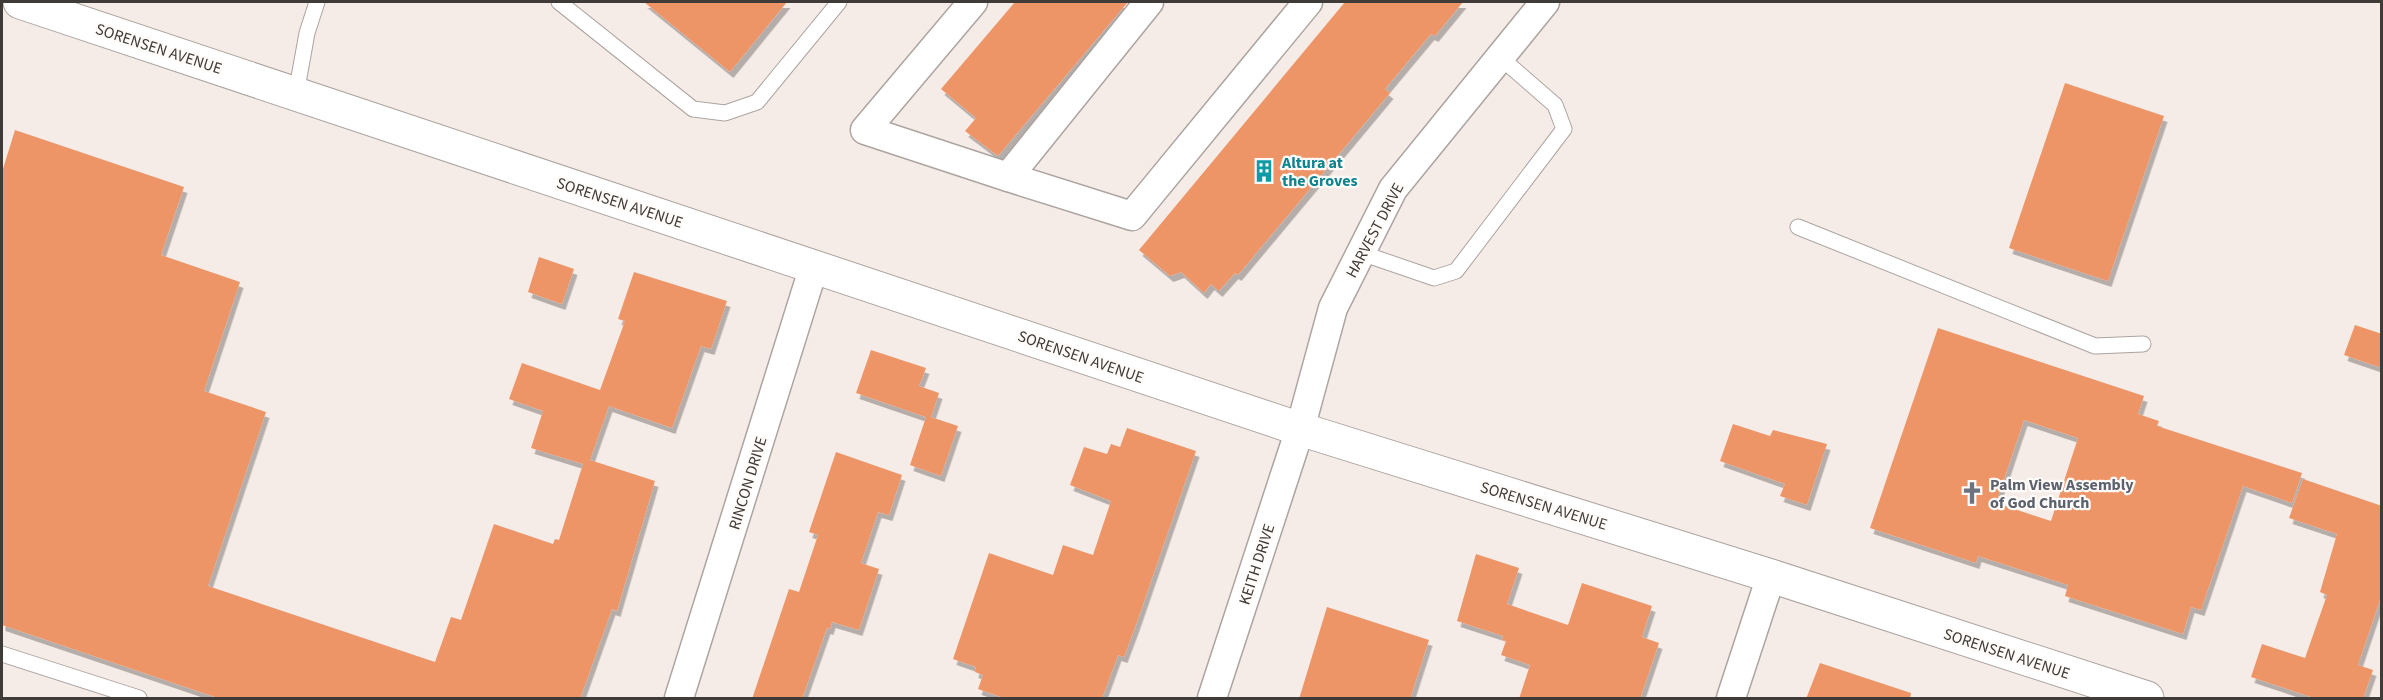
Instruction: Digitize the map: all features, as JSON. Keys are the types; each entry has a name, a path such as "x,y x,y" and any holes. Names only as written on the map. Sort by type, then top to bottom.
{"street":[{"name":"SORENSEN AVENUE","path":"20,2 1300,429 1772,576 2147,699"},
{"path":"973,2 865,130 1132,216 1308,2"},
{"path":"1008,177 1149,2"},
{"name":"HARVEST DRIVE","path":"1300,429 1333,308 1393,189 1545,2"},
{"name":"RINCON DRIVE","path":"679,699 814,266"},
{"name":"KEITH DRIVE","path":"1212,699 1300,429"},
{"path":"1731,699 1772,576"}],"lane":[{"path":"296,94 307,33 317,2"},
{"path":"560,2 693,109 724,113 757,102 839,2"},
{"path":"1361,253 1434,278 1456,271 1564,129 1555,105 1500,57"},
{"path":"1798,227 2095,346 2143,344"},
{"path":"2,654 127,697"}],"building":[{"path":"644,2 787,2 730,72"},
{"path":"1015,2 1128,2 998,156 965,131 976,118 941,89"},
{"name":"Altura at the Groves","path":"1345,2 1463,2 1435,36 1431,34 1385,89 1390,93 1238,275 1235,273 1219,291 1211,284 1204,293 1181,272 1170,276 1139,250"},
{"path":"2065,83 2164,116 2108,281 2009,248"},
{"path":"15,130 184,187 161,255 240,282 204,391 266,412 208,586 435,662 451,617 461,620 494,524 553,544 555,539 559,540 583,464 531,448 543,411 509,399 522,363 600,390 625,321 618,319 634,272 727,301 711,349 701,346 672,428 609,406 590,460 655,481 617,611 612,609 580,699 221,699 2,625 2,172"},
{"path":"539,257 574,269 562,304 528,292"},
{"path":"2355,325 2382,334 2382,368 2344,355"},
{"path":"1938,328 2144,396 2138,414 2159,421 2157,426 2302,473 2292,503 2243,486 2201,610 2191,607 2183,634 2065,596 2068,585 1978,556 1976,563 1870,528","holes":["2024,420 2078,438 2051,521 1996,503"]},
{"path":"871,350 926,368 919,386 939,393 931,417 958,426 941,476 910,465 926,417 856,393"},
{"path":"1733,424 1770,436 1773,430 1827,444 1807,505 1780,496 1785,484 1720,461"},
{"path":"1127,428 1196,451 1124,657 1118,655 1102,699 1007,699 978,689 983,675 975,672 976,667 953,659 989,553 1053,575 1063,545 1093,555 1111,501 1070,485 1084,447 1107,454 1111,444 1120,447"},
{"path":"836,452 902,475 889,515 878,512 861,563 879,569 859,630 832,622 830,629 827,628 802,699 752,699 789,589 799,592 818,535 809,532"},
{"path":"2303,479 2382,506 2382,594 2358,665 2373,670 2363,699 2317,699 2251,677 2262,644 2305,658 2327,595 2320,592 2337,534 2289,518"},
{"path":"1476,554 1519,568 1507,604 1568,625 1582,583 1652,606 1642,637 1659,643 1640,699 1519,699 1530,665 1501,655 1506,641 1502,640 1503,636 1457,621"},
{"path":"1327,607 1429,640 1410,699 1299,699"},
{"path":"1820,663 1911,693 1910,699 1806,699"}],"place":[{"name":"Altura at the Groves","path":"1264,171"},
{"name":"Palm View Assembly of God Church","path":"1972,493"}]}
